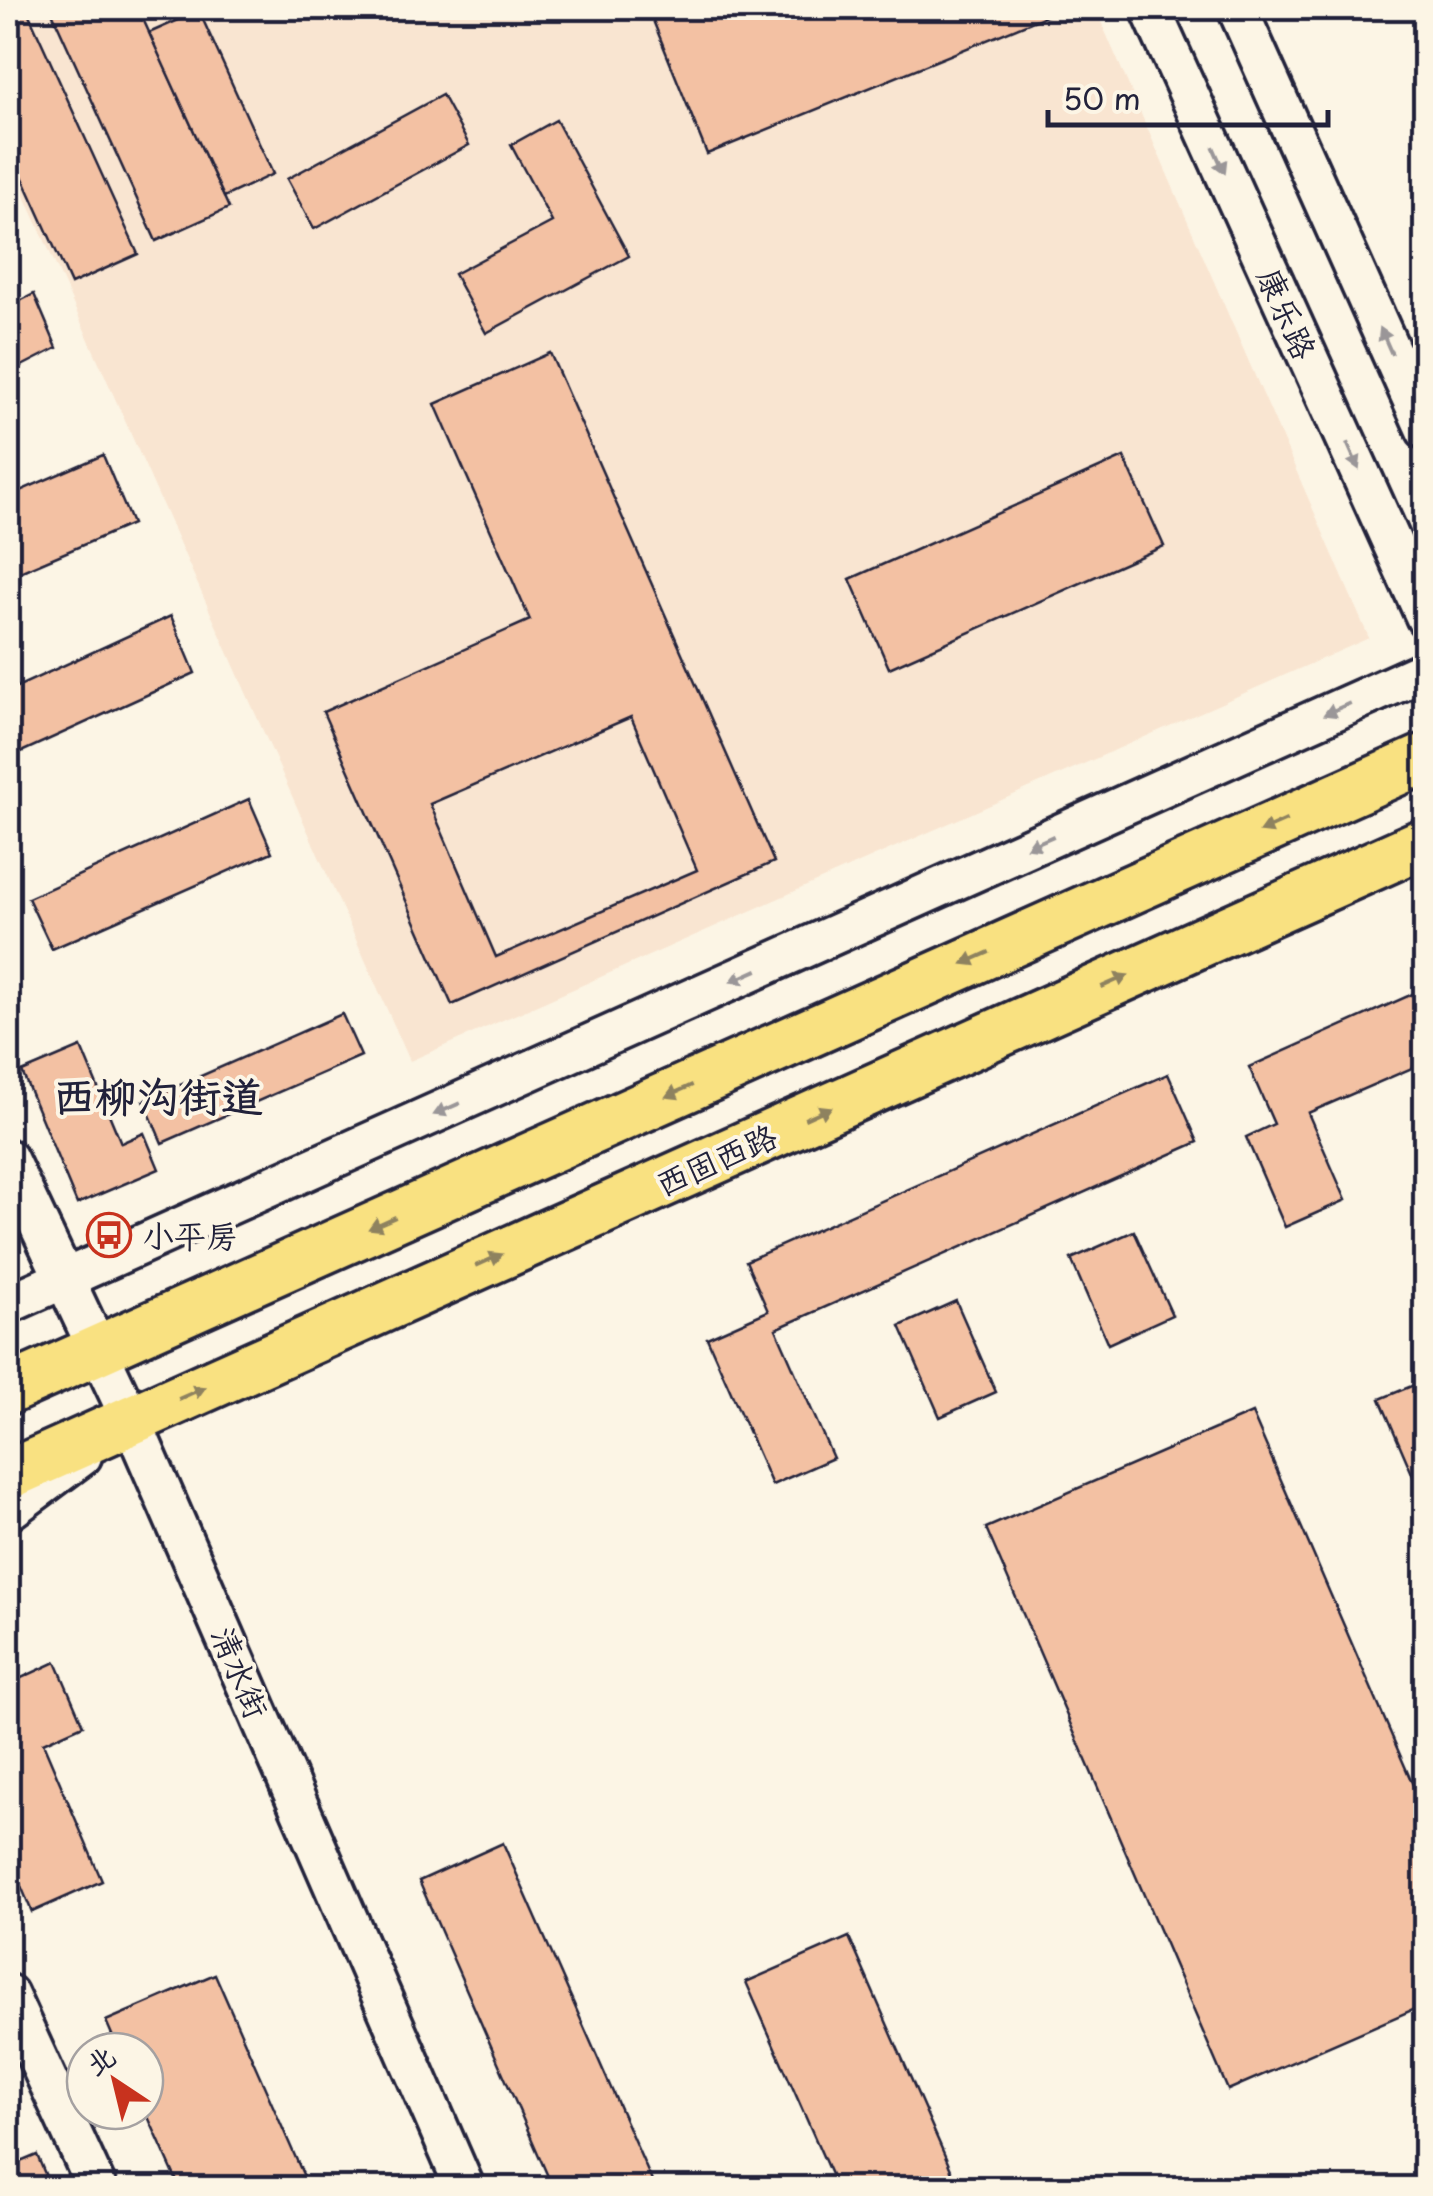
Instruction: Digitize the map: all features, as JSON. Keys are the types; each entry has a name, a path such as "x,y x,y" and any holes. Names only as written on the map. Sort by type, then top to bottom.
{"main road":[{"path":"8,1390 1426,758"},
{"name":"西固西路","path":"8,1475 1426,842"}],"street":[{"name":"康乐路","path":"1150,8 1426,618"},
{"path":"1237,8 1426,430"},
{"path":"8,1304 1426,670"},
{"name":"清水街","path":"8,1158 132,1420 465,2188"},
{"path":"8,1511 132,1420"},
{"path":"8,1994 97,2188"}],"shaded area":[{"path":"8,8 1095,8 1369,638 410,1061 8,158"}],"building":[{"path":"8,8 26,8 138,254 71,284 8,145"},
{"path":"50,8 138,8 229,208 156,241"},
{"path":"648,8 1051,8 1053,13 707,154"},
{"path":"199,11 273,174 224,197 149,33"},
{"path":"442,95 469,145 314,229 287,179"},
{"path":"556,120 629,256 486,333 454,274 552,222 511,145"},
{"path":"34,294 57,348 8,373 8,307"},
{"path":"550,353 774,862 452,1005 323,712 530,620 435,404","holes":["631,717 697,870 496,957 430,804"]},
{"path":"103,455 132,524 8,577 8,496"},
{"path":"1124,457 1164,546 889,668 850,579"},
{"path":"171,616 195,673 8,758 8,691"},
{"path":"249,799 272,852 52,949 28,898"},
{"path":"1426,988 1426,1062 1308,1113 1346,1200 1285,1227 1246,1137 1274,1124 1249,1067"},
{"path":"342,1014 361,1056 162,1143 144,1101"},
{"path":"81,1047 121,1143 144,1133 159,1169 77,1204 22,1072"},
{"path":"1168,1074 1198,1142 776,1329 833,1458 772,1485 707,1338 768,1311 746,1261"},
{"path":"1134,1231 1172,1315 1108,1344 1071,1259"},
{"path":"956,1301 996,1392 940,1417 900,1326"},
{"path":"1426,1380 1426,1506 1380,1399"},
{"path":"1252,1413 1426,1815 1426,2004 1228,2090 986,1528"},
{"path":"56,1662 83,1725 43,1743 102,1881 32,1912 8,1855 8,1684"},
{"path":"503,1843 655,2188 553,2188 419,1881"},
{"path":"849,1937 959,2188 837,2188 746,1982"},
{"path":"215,1974 309,2188 180,2188 154,2131 165,2131 165,2031 110,2031 106,2021"},
{"path":"37,2155 51,2188 8,2188 8,2167"}],"place":[{"name":"小平房","path":"109,1235"}],"district":[{"name":"西柳沟街道","path":"158,1094"}]}
